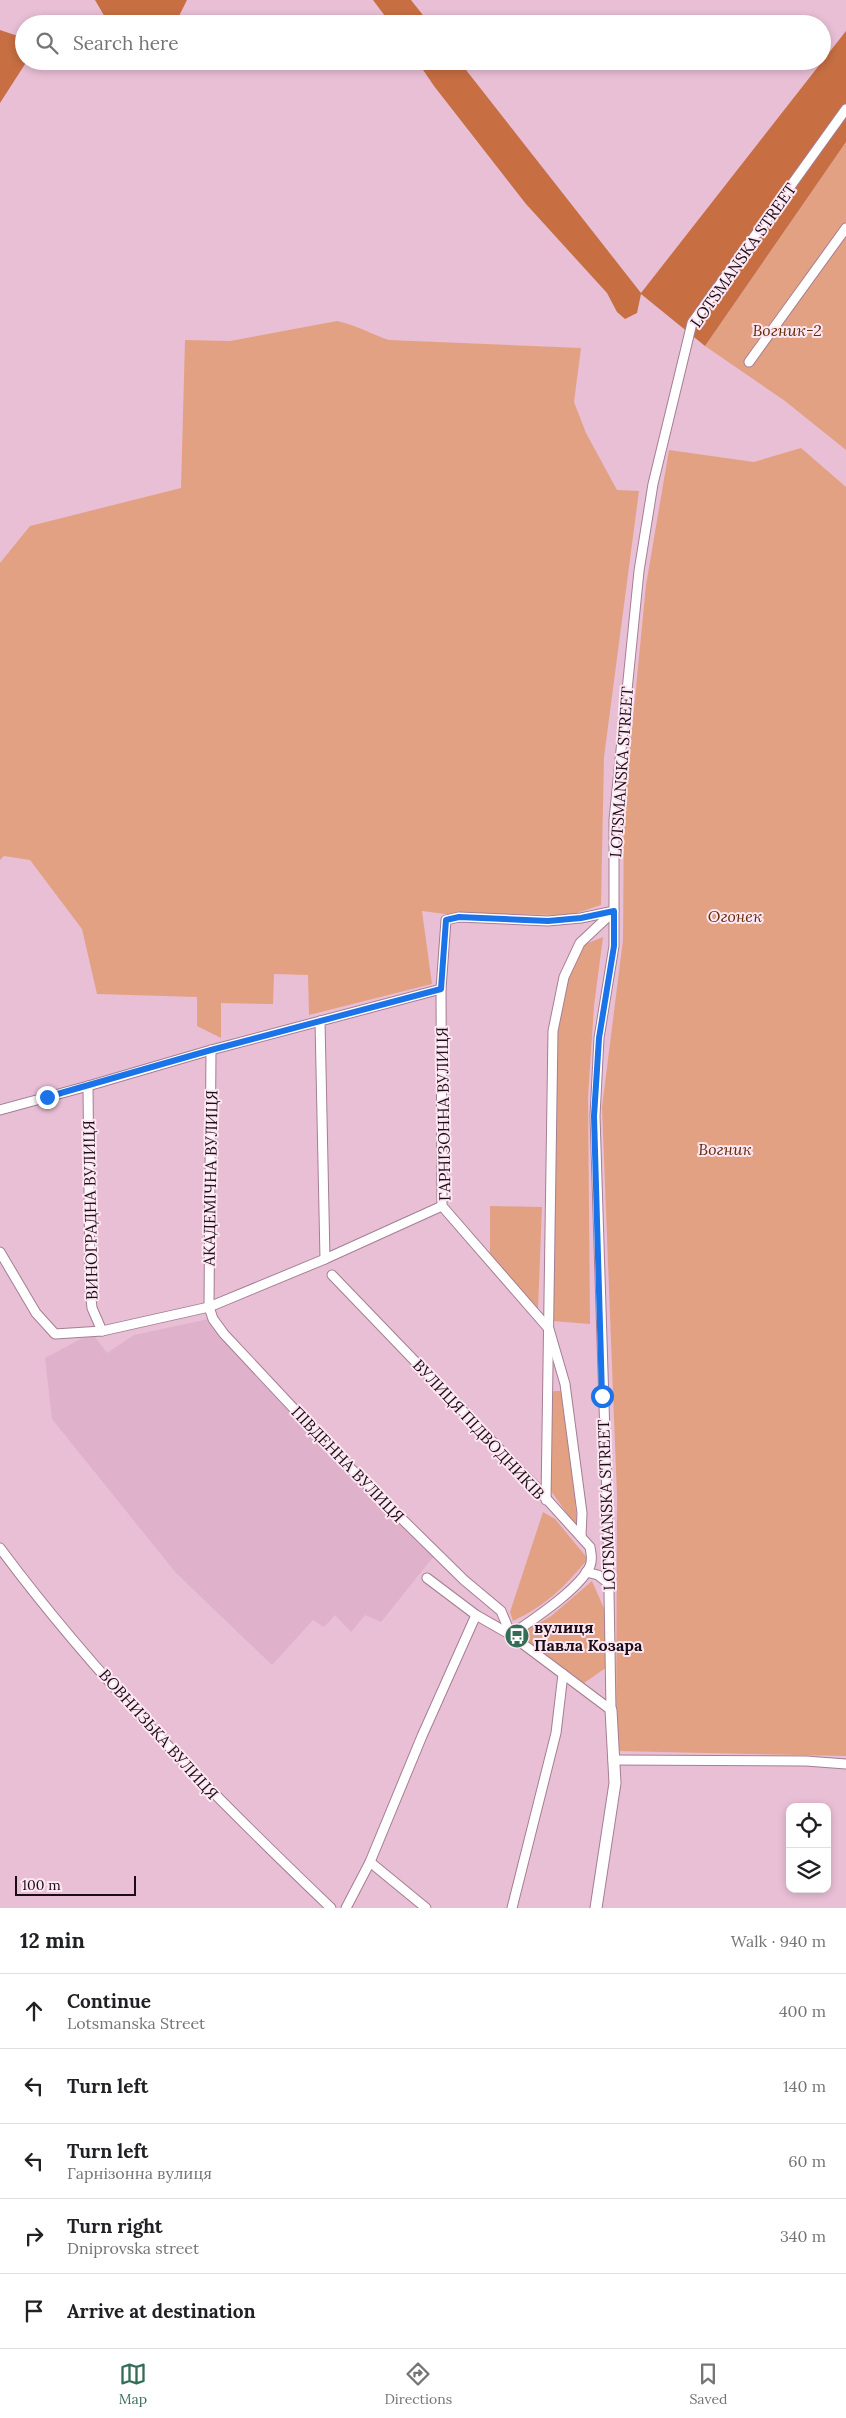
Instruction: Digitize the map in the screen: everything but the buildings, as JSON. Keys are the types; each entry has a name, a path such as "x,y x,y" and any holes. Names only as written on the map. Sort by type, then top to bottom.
{"street":[{"name":"LOTSMANSKA STREET","path":"596,1908 615,1783 611,1710 594,1116 599,1038 614,946 614,820 639,571 653,484 692,323 846,109"},
{"path":"749,362 846,228"},
{"name":"ГАРНІЗОННА ВУЛИЦЯ","path":"549,1329 442,1206 441,989 446,920 459,917 548,921 581,918 614,911"},
{"path":"546,1500 553,1031 564,977 580,943 614,911"},
{"path":"0,1110 211,1050 441,989"},
{"path":"320,1021 325,1259"},
{"name":"АКАДЕМІЧНА ВУЛИЦЯ","path":"208,1307 211,1050"},
{"name":"ВИНОГРАДНА ВУЛИЦЯ","path":"88,1086 90,1288 92,1308 102,1331"},
{"path":"0,1252 36,1313 55,1334 102,1331 208,1307 325,1259 442,1206"},
{"name":"ВУЛИЦЯ ПІДВОДНИКІВ","path":"332,1275 581,1536 590,1547 592,1556 586,1572"},
{"name":"ПІВДЕННА ВУЛИЦЯ","path":"208,1307 213,1319 224,1334 340,1458 464,1580 501,1611 511,1635"},
{"path":"549,1329 565,1384 582,1513 581,1536"},
{"name":"ВОВНИЗЬКА ВУЛИЦЯ","path":"0,1548 30,1589 136,1712 217,1799 331,1908"},
{"path":"511,1635 557,1601 586,1572 598,1575 608,1583"},
{"path":"427,1578 476,1616 511,1635 611,1710"},
{"path":"346,1908 370,1862 422,1736 476,1616"},
{"path":"512,1908 556,1734 563,1674"},
{"path":"613,1760 806,1760 846,1764"},
{"path":"370,1862 426,1908"}],"shaded area":[{"path":"95,0 187,0 180,15 104,15"},
{"path":"373,0 411,0 423,15 384,15"},
{"path":"0,30 15,35 15,70 21,70 0,103"},
{"path":"846,31 846,142 705,346 641,294 637,313 625,319 617,312 607,293 526,204 423,70 466,70 641,293 815,70 831,70 831,50"},
{"path":"209,1319 434,1556 381,1622 365,1615 351,1632 335,1615 324,1627 313,1620 272,1665 176,1573 52,1419 45,1358 92,1333 107,1353 134,1335"}],"green space":[{"name":"Вогник-2","path":"846,142 846,450 785,401 705,346"},
{"path":"337,321 389,340 581,348 574,402 586,433 617,490 639,491 604,757 601,905 571,915 445,914 422,911 432,984 309,1015 308,975 274,974 273,1004 221,1003 221,1038 197,1026 197,997 97,994 82,929 30,860 4,856 0,860 0,563 30,526 181,488 185,340 230,341"},
{"path":"801,448 846,487 846,1756 616,1751 617,1496 602,1107 623,940 624,811 646,585 669,450 754,462"},
{"path":"603,937 594,1006 588,1097 590,1324 552,1321 557,1033 568,979 583,945"},
{"path":"490,1206 542,1207 538,1309 490,1256"},
{"path":"554,1391 563,1391 578,1529 551,1491 551,1398"},
{"path":"543,1512 555,1519 588,1559 571,1579 546,1602 513,1621 510,1612"},
{"path":"592,1581 606,1613 607,1667 584,1683 519,1634 550,1617"}],"place":[{"name":"вулиця Павла Козара","path":"517,1636"}],"route":[{"path":"47,1097 211,1050 441,989 446,920 459,917 548,921 581,918 614,911 614,946 599,1038 594,1116 602,1396"}],"park label":[{"name":"Огонек","path":"735,916"},
{"name":"Вогник","path":"725,1149"}]}
